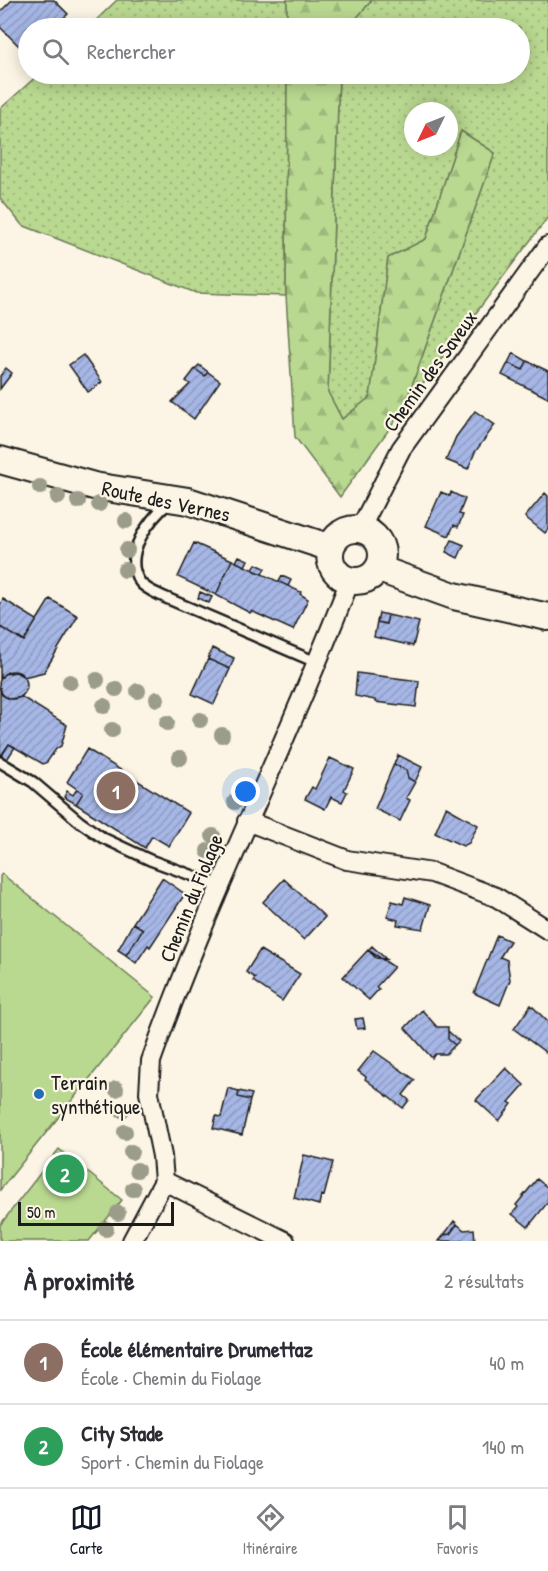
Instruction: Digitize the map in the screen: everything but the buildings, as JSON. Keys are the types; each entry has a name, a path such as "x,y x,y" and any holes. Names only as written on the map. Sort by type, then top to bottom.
{"main road":[{"path":"0,455 132,483 181,500"},
{"name":"Route des Vernes","path":"0,460 94,486 181,500 331,548"},
{"path":"360,529 369,532 380,544 382,561 379,569 366,579 350,580 336,572 332,565 331,548 339,535 345,531 360,529"},
{"path":"379,569 454,596 548,617"}],"street":[{"name":"Chemin des Saveux","path":"360,529 406,440 548,246"},
{"name":"Chemin du Fiolage","path":"164,1181 148,1076 167,1018 220,886 318,663 350,580"},
{"path":"247,821 347,860 443,877 496,897 548,930"},
{"path":"132,1241 164,1181 285,1241"}],"lane":[{"path":"181,500 149,522 139,543 135,566 141,584 164,597 318,663"},
{"path":"0,762 33,782 80,822 103,838 150,860 220,886"}],"green space":[{"path":"117,0 287,0 287,18 98,18"},
{"path":"287,0 372,0 357,18 287,18"},
{"path":"372,0 548,0 548,217 403,410 495,153 461,131 458,140 458,102 404,102 404,156 453,156 426,239 388,258 370,398 342,419 328,393 339,84 530,84 530,18 357,18"},
{"path":"28,84 287,84 286,296 196,293 22,225 0,198 0,109"},
{"path":"287,84 339,84 328,392 342,419 370,397 388,258 426,239 453,156 458,156 458,140 461,131 495,153 403,410 340,497 295,437 286,296"},
{"name":"Terrain synthétique","path":"2,874 155,997 0,1190 0,876"},
{"path":"59,1149 122,1200 89,1241 0,1241 0,1225"}],"place":[{"name":"École élémentaire Drumettaz","path":"116,791"},
{"name":"Terrain synthétique","path":"39,1094"},
{"name":"City Stade","path":"65,1174"}]}
